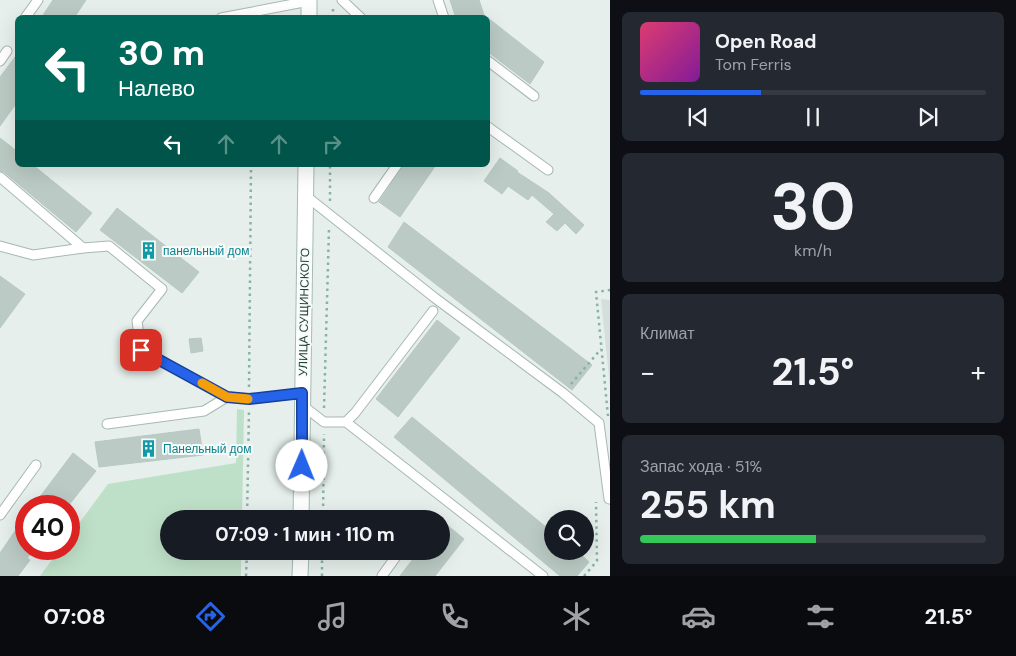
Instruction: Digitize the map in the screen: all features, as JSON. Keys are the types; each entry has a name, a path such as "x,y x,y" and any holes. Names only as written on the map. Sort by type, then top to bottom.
{"street":[{"path":"309,0 309,15"},
{"name":"УЛИЦА СУЩИНСКОГО","path":"301,510 306,167"},
{"path":"300,576 301,560"}],"lane":[{"path":"27,15 38,0"},
{"path":"235,15 309,0"},
{"path":"342,0 358,15"},
{"path":"438,0 443,15"},
{"path":"0,61 7,51"},
{"path":"490,62 534,96"},
{"path":"490,128 548,170"},
{"path":"374,198 396,167"},
{"path":"0,177 84,248"},
{"path":"306,196 435,298 599,423 609,499"},
{"path":"0,246 33,255 109,246 162,289 137,321 141,350 227,397 302,399 324,422 346,422 543,576"},
{"path":"346,422 433,312"},
{"path":"107,424 204,411 227,397"},
{"path":"0,515 36,465"},
{"path":"382,576 394,560"}],"path":[{"path":"247,510 251,167"},
{"path":"323,510 330,167"},
{"path":"609,422 596,292 610,290"},
{"path":"563,394 601,349"},
{"path":"584,576 597,561 596,493"},
{"path":"246,576 247,560"},
{"path":"322,560 322,576"}],"shaded area":[{"path":"601,299 610,300 610,387"}],"green space":[{"path":"237,409 244,410 242,510 160,510 160,560 241,560 241,576 40,576 52,560 80,560 80,522 108,484 236,463"}],"building":[{"path":"53,0 86,0 76,15 43,15"},
{"path":"450,0 479,0 484,15 455,15"},
{"path":"490,20 544,62 530,84 490,54"},
{"path":"15,57 15,105 0,126 0,77"},
{"path":"0,138 15,150 15,167 35,167 92,213 76,232 4,172 0,171"},
{"path":"500,158 517,172 549,193 584,225 576,234 565,223 557,231 546,222 554,214 532,195 528,200 508,186 502,194 484,181"},
{"path":"403,167 435,167 400,217 379,202"},
{"name":"панельный дом","path":"117,208 199,272 182,293 100,230"},
{"path":"404,222 592,365 572,390 388,247"},
{"path":"0,276 25,294 0,328"},
{"path":"437,320 460,338 398,417 376,399"},
{"path":"201,338 203,351 191,353 189,339"},
{"path":"412,417 544,525 544,560 587,560 589,562 577,576 560,576 394,437"},
{"name":"Панельный дом","path":"199,429 203,455 99,467 95,442"},
{"path":"73,453 96,471 77,495 41,495"},
{"path":"450,527 464,539 450,557"},
{"path":"15,531 15,560 30,560 18,576 0,576 0,553"},
{"path":"412,560 448,560 435,576 400,576"}],"slow traffic":[{"path":"202,383 227,397 248,399"}],"place":[{"name":"панельный дом","path":"149,251"},
{"name":"Панельный дом","path":"149,449"}],"route":[{"path":"141,350 227,397 249,399 302,393 302,466"}]}
